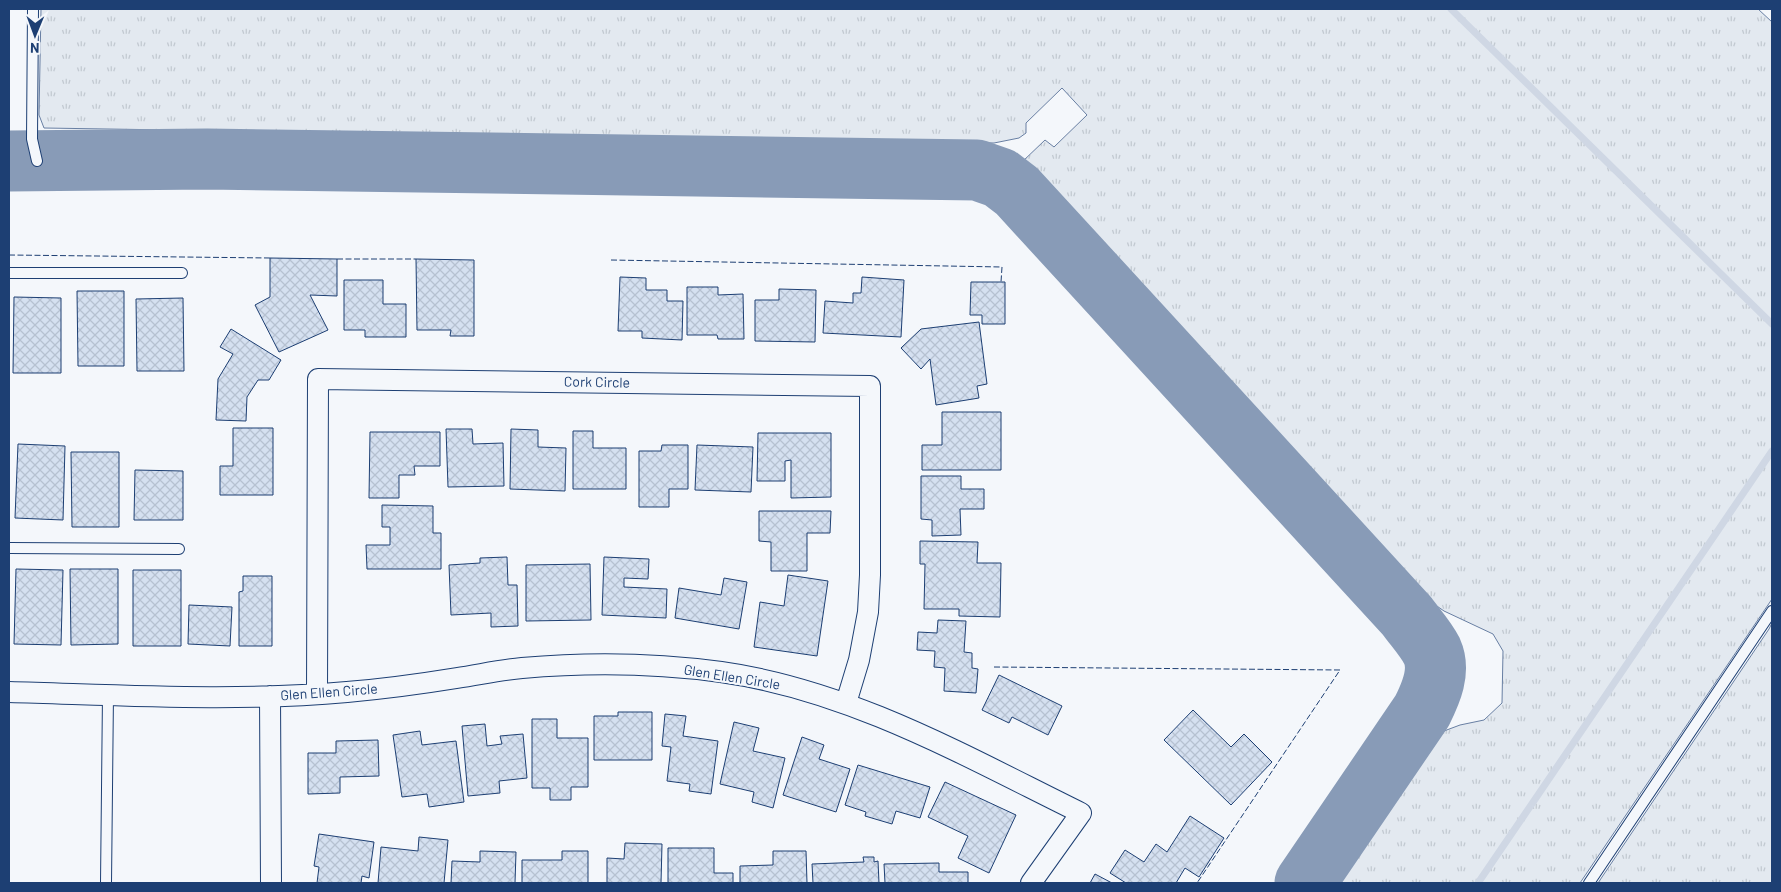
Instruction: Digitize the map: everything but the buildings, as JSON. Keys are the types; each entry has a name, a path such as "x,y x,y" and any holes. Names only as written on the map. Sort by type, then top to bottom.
{"street":[{"name":"Cork Circle","path":"316,694 318,379 870,386 870,575 868,612 859,660 846,703"},
{"name":"Glen Ellen Circle","path":"9,692 270,696 316,694 420,684 519,668 583,664 647,664 723,672 786,686 846,703 895,722 1081,812 1031,883"},
{"name":"Glen Ellen Circle","path":"270,696 272,883"}],"lane":[{"path":"32,9 32,139 37,160"},
{"path":"9,273 182,273"},
{"path":"9,548 179,549"},
{"path":"1589,883 1772,611"},
{"path":"106,883 108,694"}],"green space":[{"path":"41,9 1758,9 1772,22 1772,599 1580,883 1336,883 1436,734 1460,725 1484,720 1502,703 1503,651 1493,634 1444,611 1418,593 1022,162 1045,140 1054,147 1087,115 1062,88 1026,123 1026,133 1019,138 994,143 44,128 39,115"},
{"path":"1772,623 1772,883 1598,883 1769,629"}],"waterway":[{"path":"1451,9 1772,324"},
{"path":"1478,883 1772,451"}],"taxiway":[{"path":"9,161 207,159 977,170 1000,178 1017,191 1407,616 1432,651 1436,666 1434,682 1422,711 1305,883"}],"fence":[{"path":"9,255 270,258"},
{"path":"337,259 416,259"},
{"path":"611,260 1002,267 1001,282"},
{"path":"994,667 1340,670 1197,883"}]}
